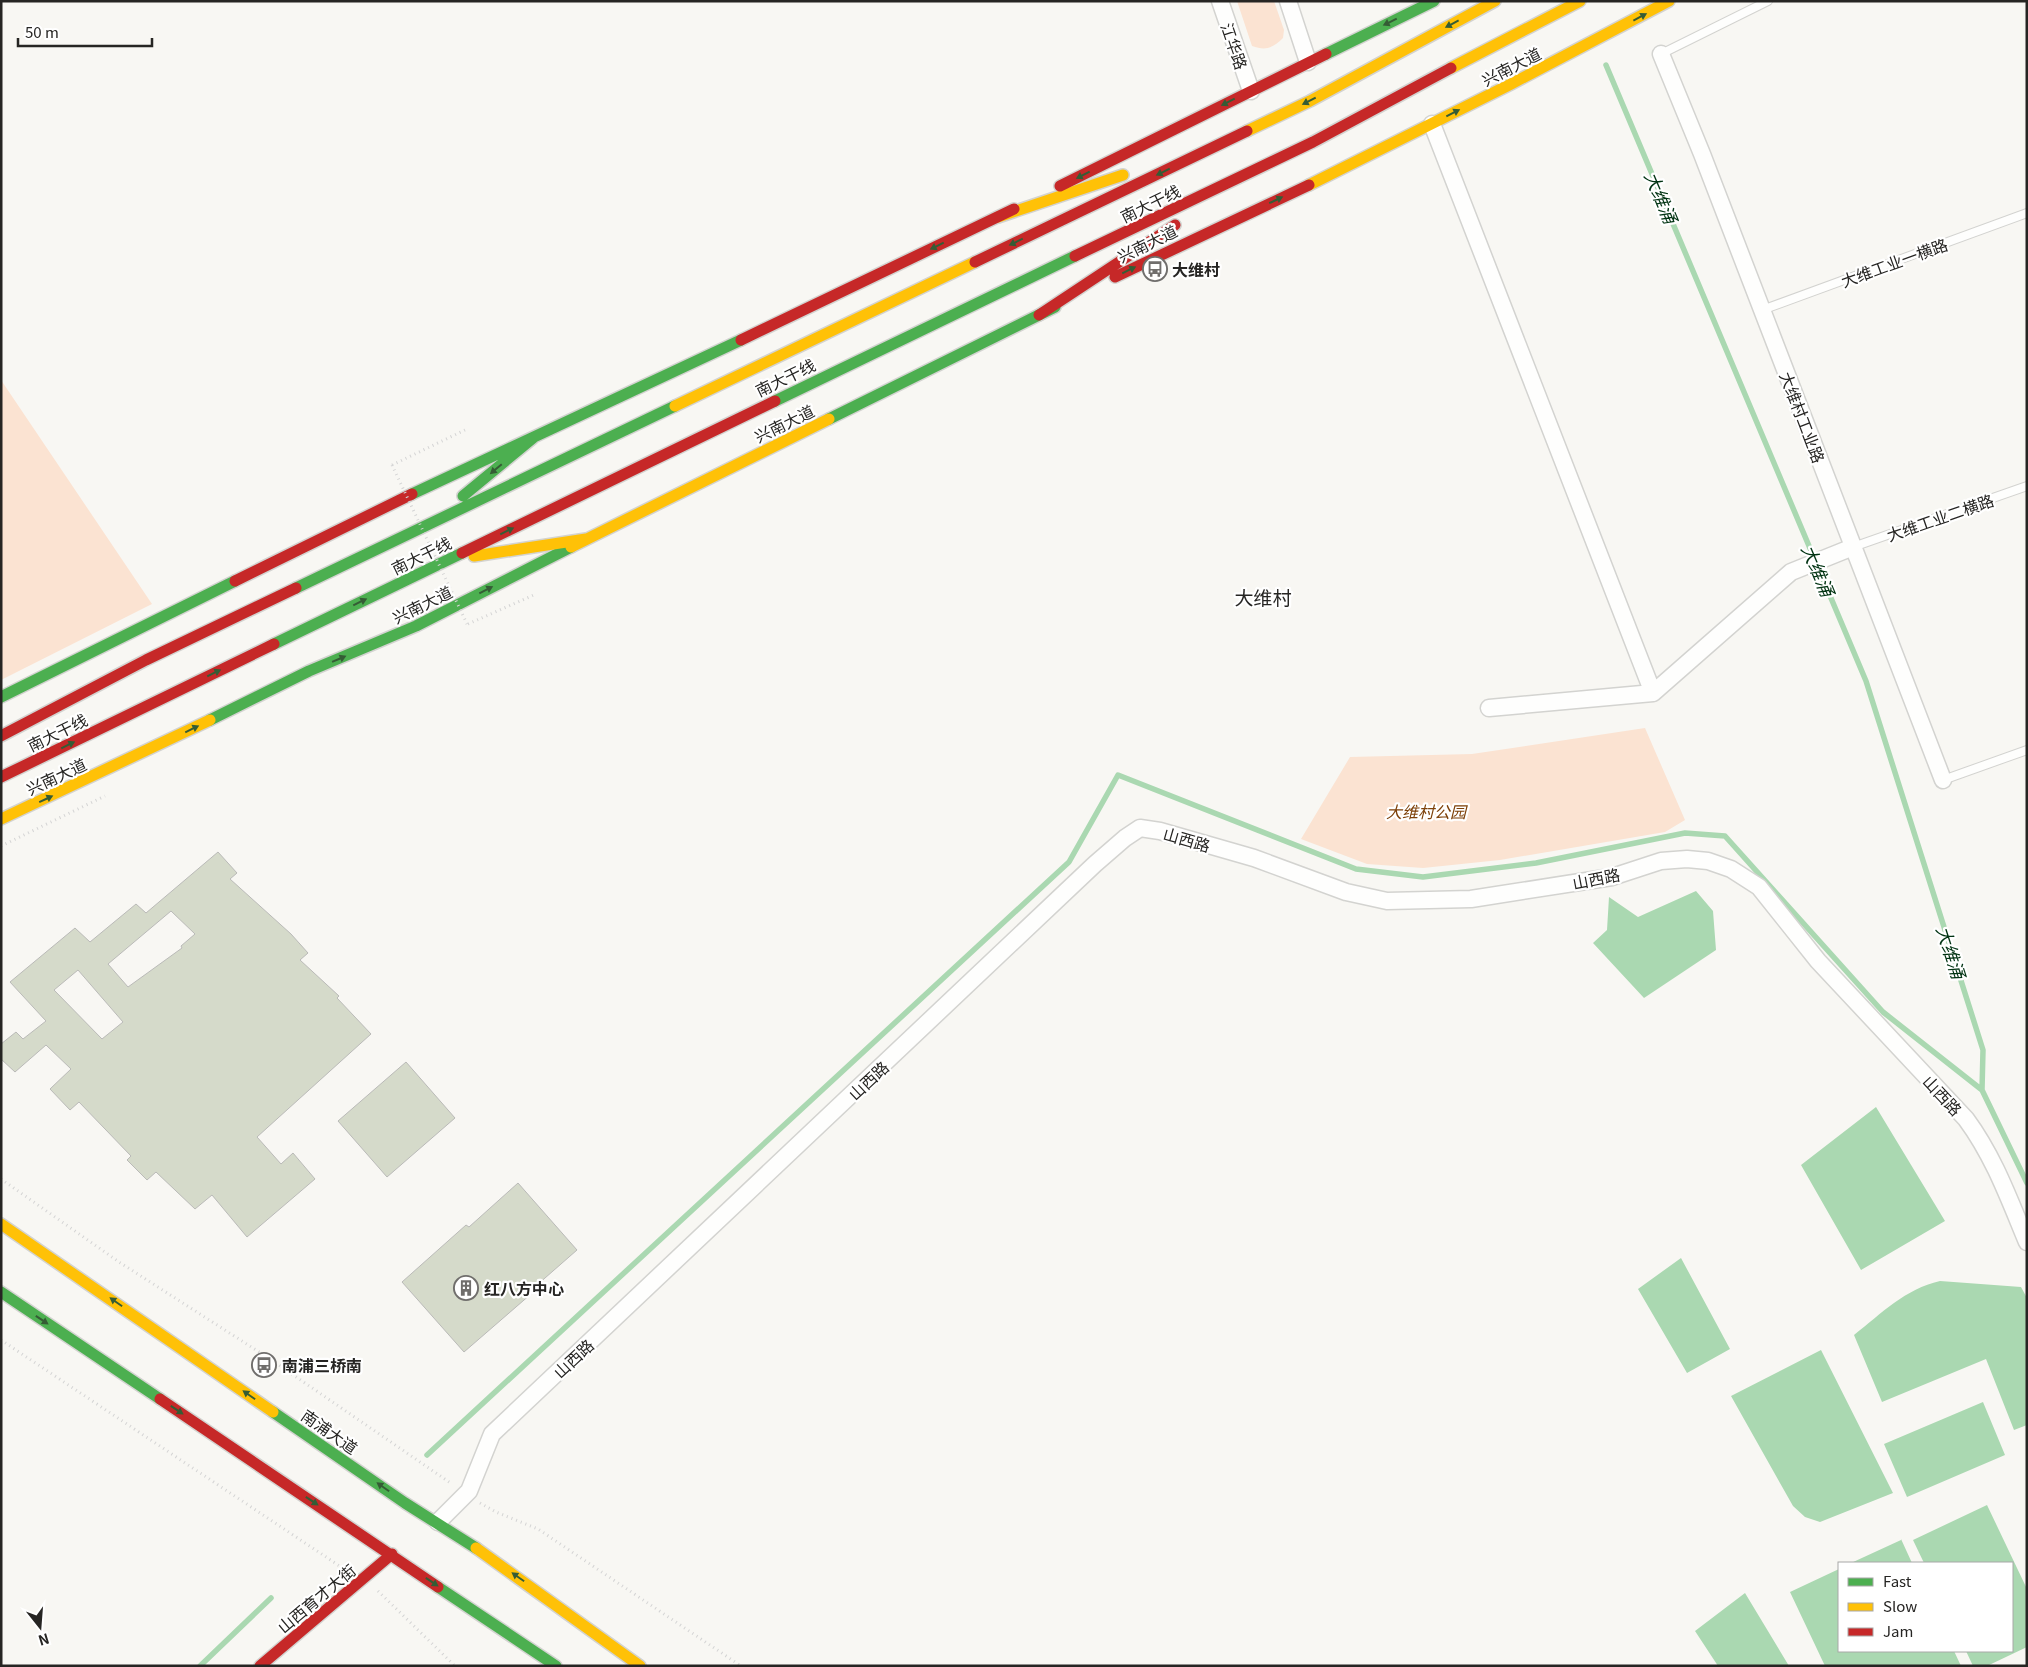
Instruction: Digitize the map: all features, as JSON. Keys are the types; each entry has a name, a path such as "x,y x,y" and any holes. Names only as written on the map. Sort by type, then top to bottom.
{"main road":[{"path":"1,697 369,514 781,322 998,217 1434,1"},
{"name":"南大干线","path":"7,734 146,660 1310,101 1495,1"},
{"name":"南大干线","path":"1,777 826,376 1314,142 1538,21 1580,1"},
{"name":"兴南大道","path":"1,819 122,764 309,671 416,626 586,539 1038,315 1432,124 1578,50 1669,1"},
{"path":"998,217 1141,169 1256,127"},
{"path":"1038,315 1269,164"},
{"path":"431,523 533,438"},
{"path":"448,560 586,539"},
{"name":"南浦大道","path":"1,1224 405,1503 438,1522 558,1605 640,1666"},
{"path":"1,1292 556,1666"},
{"name":"山西育才大街","path":"260,1666 392,1554"},
{"path":"558,1605 654,1666"},
{"path":"514,1637 550,1666"}],"street":[{"name":"江华路","path":"1220,1 1251,91"},
{"path":"1288,1 1308,62"},
{"name":"大维村工业路","path":"1660,54 1762,310 1943,780"},
{"path":"1432,124 1654,693"},
{"path":"1490,708 1654,693 1791,572 1853,547"},
{"name":"山西路","path":"438,1522 469,1491 492,1434 1095,864 1125,838 1140,828 1160,831 1254,858 1346,892 1387,901 1471,899 1612,877 1661,861 1687,859 1708,861 1732,869 1759,887 1818,961 1966,1120 1984,1143 1999,1172 2027,1242"}],"lane":[{"path":"1660,54 1768,1"},
{"name":"大维工业一横路","path":"1762,310 2027,214"},
{"name":"大维工业二横路","path":"1853,547 2027,486"},
{"path":"1943,780 2027,750"}],"path":[{"path":"466,430 392,465 468,624 536,594"},
{"path":"1,1179 114,1259 270,1359 447,1481"},
{"path":"1,1340 334,1565 348,1571"},
{"path":"496,1512 538,1529 741,1666"},
{"path":"371,1585 455,1666"}],"green space":[{"path":"1237,1 1274,1 1284,30 1283,38 1269,48 1252,46"},
{"path":"1,380 152,604 1,680"},
{"name":"大维村公园","path":"1645,728 1685,820 1665,832 1500,860 1423,868 1367,864 1301,839 1350,757 1472,754"}],"shaded area":[{"path":"1696,891 1713,911 1716,950 1644,998 1593,943 1607,930 1609,897 1638,917"},
{"path":"1876,1107 1945,1221 1861,1270 1801,1165"},
{"path":"1681,1258 1730,1349 1687,1373 1638,1289"},
{"path":"1940,1281 2021,1287 2027,1298 2027,1425 2014,1430 1986,1359 1882,1402 1854,1335 1884,1310 1905,1296"},
{"path":"1821,1350 1893,1493 1820,1522 1805,1517 1793,1506 1731,1396"},
{"path":"1983,1402 2005,1455 1907,1497 1884,1444"},
{"path":"1987,1505 2027,1589 2027,1647 1987,1666 1973,1666 1966,1652 2013,1652 2013,1562 1924,1562 1913,1540"},
{"path":"1901,1540 1912,1562 1853,1562"},
{"path":"1838,1569 1838,1652 1954,1652 1961,1666 1825,1666 1790,1592"},
{"path":"1745,1593 1789,1666 1718,1666 1695,1631"}],"building":[{"path":"218,852 237,873 230,879 291,934 308,953 300,960 339,996 337,998 371,1034 257,1137 281,1164 293,1153 315,1179 247,1237 212,1195 195,1209 156,1172 147,1180 127,1160 131,1156 79,1102 70,1110 50,1089 71,1069 46,1045 15,1072 1,1059 1,1044 16,1032 23,1039 46,1021 10,982 75,928 90,942 136,904 146,913","holes":["171,911 195,934 181,946 182,948 128,987 108,964","78,970 123,1022 102,1039 54,990"]},
{"path":"406,1062 455,1118 387,1177 338,1121"},
{"path":"518,1183 577,1250 529,1292 531,1294 464,1352 402,1282 466,1225 469,1227"}],"waterway":[{"name":"大维涌","path":"1606,65 1866,681 1983,1050 1982,1090"},
{"path":"427,1455 1069,862 1118,775 1356,869 1423,877 1536,863 1685,833 1725,836 1883,1012 1982,1090 2027,1183"},
{"path":"200,1666 271,1598"}],"traffic: fast":[{"path":"1326,54 1434,1"},
{"path":"775,401 1075,256"},
{"path":"829,419 1055,307"},
{"path":"412,494 741,340"},
{"path":"296,588 675,406"},
{"path":"463,496 533,438"},
{"path":"210,720 309,671 416,626 571,547"},
{"path":"274,644 462,553"},
{"path":"1,697 235,581"},
{"path":"1,1292 160,1399"},
{"path":"273,1412 405,1503 476,1548"},
{"path":"438,1587 556,1666"}],"traffic: slow":[{"path":"1247,131 1310,101 1495,1"},
{"path":"1451,68 1580,1"},
{"path":"1309,185 1511,84 1669,1"},
{"path":"998,217 1123,175"},
{"path":"675,406 975,262"},
{"path":"571,547 829,419"},
{"path":"474,556 586,539"},
{"path":"1,819 210,720"},
{"path":"1,1224 273,1412"},
{"path":"476,1548 640,1666"}],"traffic: jam":[{"path":"1060,186 1326,54"},
{"path":"1075,256 1313,142 1451,68"},
{"path":"975,262 1247,131"},
{"path":"1115,277 1309,185"},
{"path":"741,340 1014,209"},
{"path":"1039,315 1175,225"},
{"path":"462,553 775,401"},
{"path":"235,581 412,494"},
{"path":"1,736 146,660 296,588"},
{"path":"1,777 274,644"},
{"path":"160,1399 438,1587"},
{"path":"260,1666 392,1554"}],"place":[{"name":"大维村","path":"1155,269"},
{"name":"红八方中心","path":"466,1288"},
{"name":"南浦三桥南","path":"264,1365"}],"district":[{"name":"大维村","path":"1263,596"}]}
